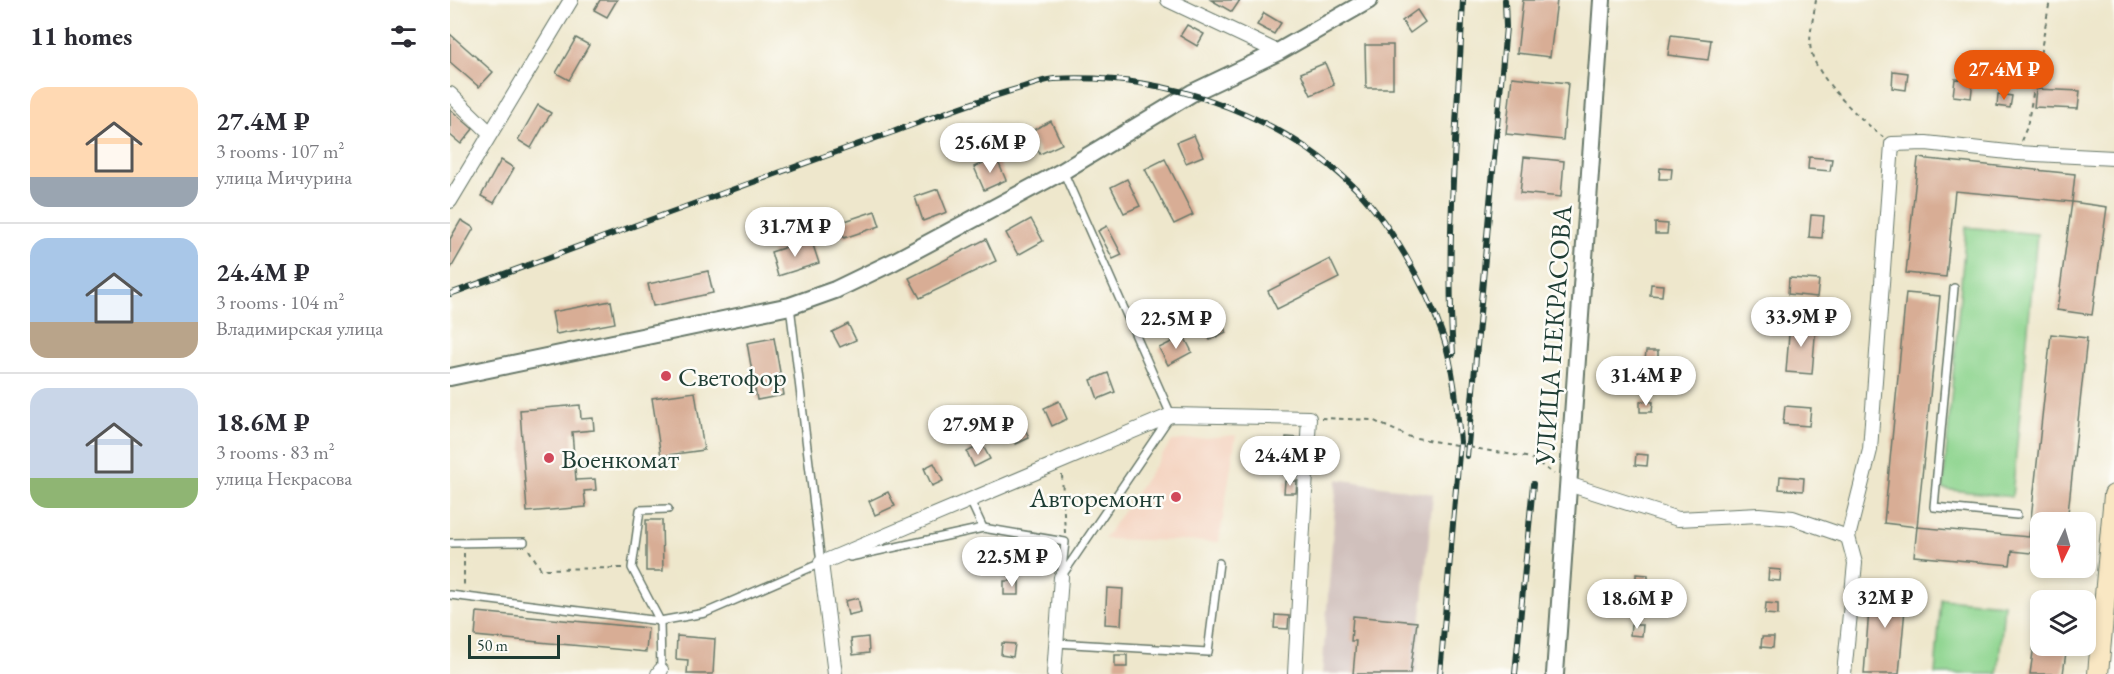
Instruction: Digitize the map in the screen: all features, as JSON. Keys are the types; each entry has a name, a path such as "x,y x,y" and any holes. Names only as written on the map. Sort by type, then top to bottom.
{"main road":[{"path":"2098,674 2109,596 2114,495"}],"street":[{"path":"450,201 571,0"},
{"path":"1168,0 1278,52"},
{"path":"450,377 790,306 835,290 893,262 1063,171 1192,93 1278,52 1370,0"},
{"name":"УЛИЦА НЕКРАСОВА","path":"1555,674 1602,0"},
{"path":"450,94 490,133"},
{"path":"1844,674 1855,563 1848,537 1870,450 1892,144 1926,143 2017,153 2114,158"},
{"path":"835,674 821,563 1062,459 1171,415 1309,417 1295,674"},
{"path":"1568,484 1678,519 1759,515 1793,518 1848,537"},
{"path":"1054,674 1061,577"}],"lane":[{"path":"1061,577 1171,415 1063,171"},
{"path":"1954,288 1934,507 2017,515"},
{"path":"790,306 821,563"},
{"path":"969,499 983,528"},
{"path":"659,672 660,621 632,568 640,510 668,510"},
{"path":"450,595 660,621 705,613 821,563 983,528 1065,542 1061,577"},
{"path":"450,543 524,542"},
{"path":"1056,643 1208,652 1219,563"}],"path":[{"path":"1816,0 1810,50 1818,68 1865,123 1892,144"},
{"path":"2017,153 2027,127 2050,0"},
{"path":"1309,417 1372,420 1410,437 1531,458 1568,484"},
{"path":"1062,459 1065,542"},
{"path":"524,542 541,569 632,568"},
{"path":"464,544 464,598"}],"shaded area":[{"path":"1236,435 1219,542 1104,539 1172,441"},
{"path":"1337,479 1433,494 1416,674 1322,674"}],"green space":[{"path":"1966,227 2037,234 2012,497 1943,489"},
{"path":"1941,599 2004,604 1998,674 1935,674"}],"building":[{"path":"600,0 617,0 607,17 594,10"},
{"path":"1211,0 1240,0 1232,12"},
{"path":"1523,0 1557,0 1550,57 1517,53"},
{"path":"1417,10 1425,22 1410,33 1402,21"},
{"path":"1264,13 1281,23 1274,34 1257,25"},
{"path":"1187,25 1204,34 1197,46 1180,36"},
{"path":"450,34 493,72 479,87 450,62"},
{"path":"1671,35 1711,40 1708,60 1668,55"},
{"path":"576,38 589,45 569,80 556,73"},
{"path":"1365,45 1393,45 1393,88 1366,88"},
{"path":"1325,63 1334,85 1311,95 1301,73"},
{"path":"1893,71 1908,73 1906,90 1892,88"},
{"path":"1512,77 1568,83 1563,140 1506,134"},
{"path":"1955,79 1973,80 1971,98 1953,96"},
{"path":"2036,89 2080,91 2078,109 2034,107"},
{"path":"1998,94 2012,96 2010,108 1997,106"},
{"path":"538,105 551,113 531,148 518,140"},
{"path":"450,109 473,129 461,144 450,135"},
{"path":"1051,121 1062,144 1040,154 1029,132"},
{"path":"1194,135 1203,156 1186,163 1177,142"},
{"path":"996,157 1006,180 984,190 974,167"},
{"path":"1524,157 1564,161 1561,197 1520,193"},
{"path":"1809,157 1832,159 1830,171 1808,169"},
{"path":"1918,158 2075,174 2072,202 1955,191 1946,277 1906,273"},
{"path":"1165,159 1193,215 1174,224 1145,169"},
{"path":"501,160 514,168 494,203 481,196"},
{"path":"1660,168 1672,169 1671,179 1659,179"},
{"path":"1127,179 1140,206 1124,213 1111,187"},
{"path":"938,189 947,212 923,221 915,197"},
{"path":"2072,202 2107,207 2092,315 2057,310"},
{"path":"875,211 880,226 844,238 839,223"},
{"path":"1811,215 1824,216 1822,238 1809,237"},
{"path":"1031,219 1043,241 1018,255 1006,233"},
{"path":"461,220 474,228 450,270 450,239"},
{"path":"1655,223 1668,224 1667,234 1655,234"},
{"path":"1107,226 1122,255 1113,259 1098,231"},
{"path":"811,239 819,263 778,276 771,252"},
{"path":"986,239 996,261 920,298 909,278"},
{"path":"1330,259 1339,278 1277,309 1268,291"},
{"path":"708,271 713,293 653,306 648,284"},
{"path":"1789,278 1819,280 1817,297 1788,294"},
{"path":"1651,284 1663,285 1662,296 1650,295"},
{"path":"1906,293 1940,296 1917,527 1884,523"},
{"path":"611,301 615,323 556,334 552,312"},
{"path":"1219,318 1226,332 1210,340 1203,327"},
{"path":"1790,322 1816,325 1812,374 1786,372"},
{"path":"848,324 856,340 840,347 832,332"},
{"path":"2051,334 2087,338 2068,512 2032,512"},
{"path":"1184,336 1192,352 1168,365 1159,348"},
{"path":"774,338 784,395 757,400 747,343"},
{"path":"1646,351 1658,351 1658,362 1645,361"},
{"path":"1108,373 1115,392 1098,399 1091,380"},
{"path":"695,392 704,450 661,456 652,398"},
{"path":"1059,401 1067,419 1052,426 1044,408"},
{"path":"1640,401 1653,402 1652,412 1640,412"},
{"name":"Военкомат","path":"580,405 581,419 593,418 594,430 572,432 576,480 595,479 596,490 584,491 586,507 527,512 520,410"},
{"path":"1785,406 1811,408 1809,426 1783,424"},
{"path":"1022,421 1029,438 1016,444 1008,427"},
{"path":"1286,437 1299,438 1298,450 1285,450"},
{"path":"982,444 990,459 974,467 967,452"},
{"path":"1636,454 1648,455 1647,466 1635,465"},
{"path":"934,463 943,481 932,486 924,468"},
{"path":"1780,476 1804,478 1803,491 1779,489"},
{"path":"1285,481 1297,481 1296,493 1284,493"},
{"path":"888,492 895,506 875,515 869,501"},
{"path":"646,520 662,520 663,571 646,571"},
{"path":"1917,527 2029,537 2030,528 2030,553 2012,551 2010,565 1914,556"},
{"path":"1769,569 1781,570 1780,581 1768,580"},
{"path":"1636,574 1648,575 1648,586 1636,585"},
{"path":"1004,581 1019,581 1019,595 1004,595"},
{"path":"1871,584 1907,587 1899,674 1864,674"},
{"path":"1107,588 1123,589 1121,625 1105,624"},
{"path":"858,598 861,612 848,615 845,601"},
{"path":"1766,603 1778,604 1778,615 1765,614"},
{"path":"477,612 648,628 646,652 475,636"},
{"path":"1275,615 1289,616 1288,629 1274,628"},
{"path":"1353,616 1417,622 1410,674 1353,674 1356,641 1351,641"},
{"path":"1631,625 1643,625 1642,636 1630,635"},
{"path":"677,636 715,639 713,674 687,674 688,660 676,659"},
{"path":"868,637 869,653 853,655 851,639"},
{"path":"1762,637 1774,637 1773,648 1761,647"},
{"path":"1002,643 1015,644 1013,657 1001,655"},
{"path":"1115,655 1127,655 1127,667 1115,667"},
{"path":"2032,656 2065,656 2063,674 2030,674"}],"railway":[{"path":"1453,354 1451,221 1463,0"},
{"path":"1467,456 1506,27 1505,0"},
{"path":"450,294 955,109 1045,81 1094,79 1134,82 1212,101 1284,134 1318,156 1349,182 1364,197 1391,233 1416,275 1436,317 1450,362 1460,442 1440,674"},
{"path":"1515,674 1533,484"}],"place":[{"name":"Светофор","path":"666,376"},
{"name":"Военкомат","path":"549,458"},
{"name":"Авторемонт","path":"1176,497"}]}
